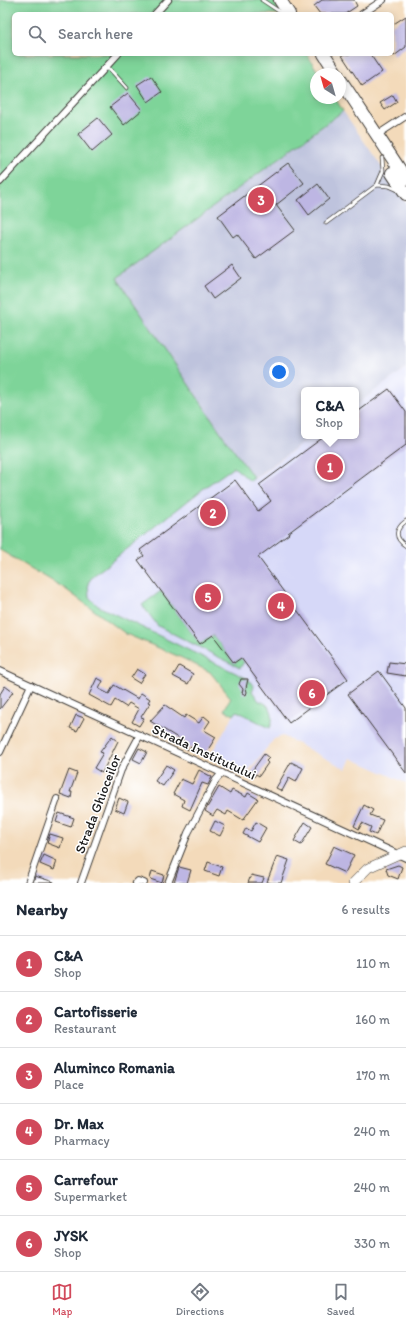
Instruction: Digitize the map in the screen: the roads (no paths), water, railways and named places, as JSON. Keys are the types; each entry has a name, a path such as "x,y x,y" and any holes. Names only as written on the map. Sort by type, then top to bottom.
{"highway":[{"path":"280,0 288,12"},
{"path":"289,0 297,12"},
{"path":"315,56 323,68"},
{"path":"325,56 333,68"},
{"path":"346,88 406,179"},
{"path":"346,103 406,194"}],"main road":[{"path":"353,883 368,868 403,854"}],"street":[{"path":"157,12 168,0"},
{"path":"365,12 383,0"},
{"path":"0,182 116,56"},
{"path":"377,135 406,116"},
{"name":"Strada Institutului","path":"0,671 403,854"},
{"path":"0,752 31,685"},
{"name":"Strada Ghioceilor","path":"81,883 121,770 140,735"},
{"path":"168,883 188,833 216,780 222,773"},
{"path":"28,883 57,799"},
{"path":"136,883 138,881 144,883"}],"lane":[{"path":"262,0 280,12"},
{"path":"107,66 126,88"},
{"path":"326,223 377,185 383,171 382,158"},
{"path":"377,185 388,186 406,194"},
{"path":"406,521 400,526 397,533 397,536 406,546"}],"place":[{"name":"Aluminco Romania","path":"261,200"},
{"name":"C&A","path":"330,467"},
{"name":"Cartofisserie","path":"213,513"},
{"name":"Carrefour","path":"208,597"},
{"name":"Dr. Max","path":"281,606"},
{"name":"JYSK","path":"312,693"}]}
